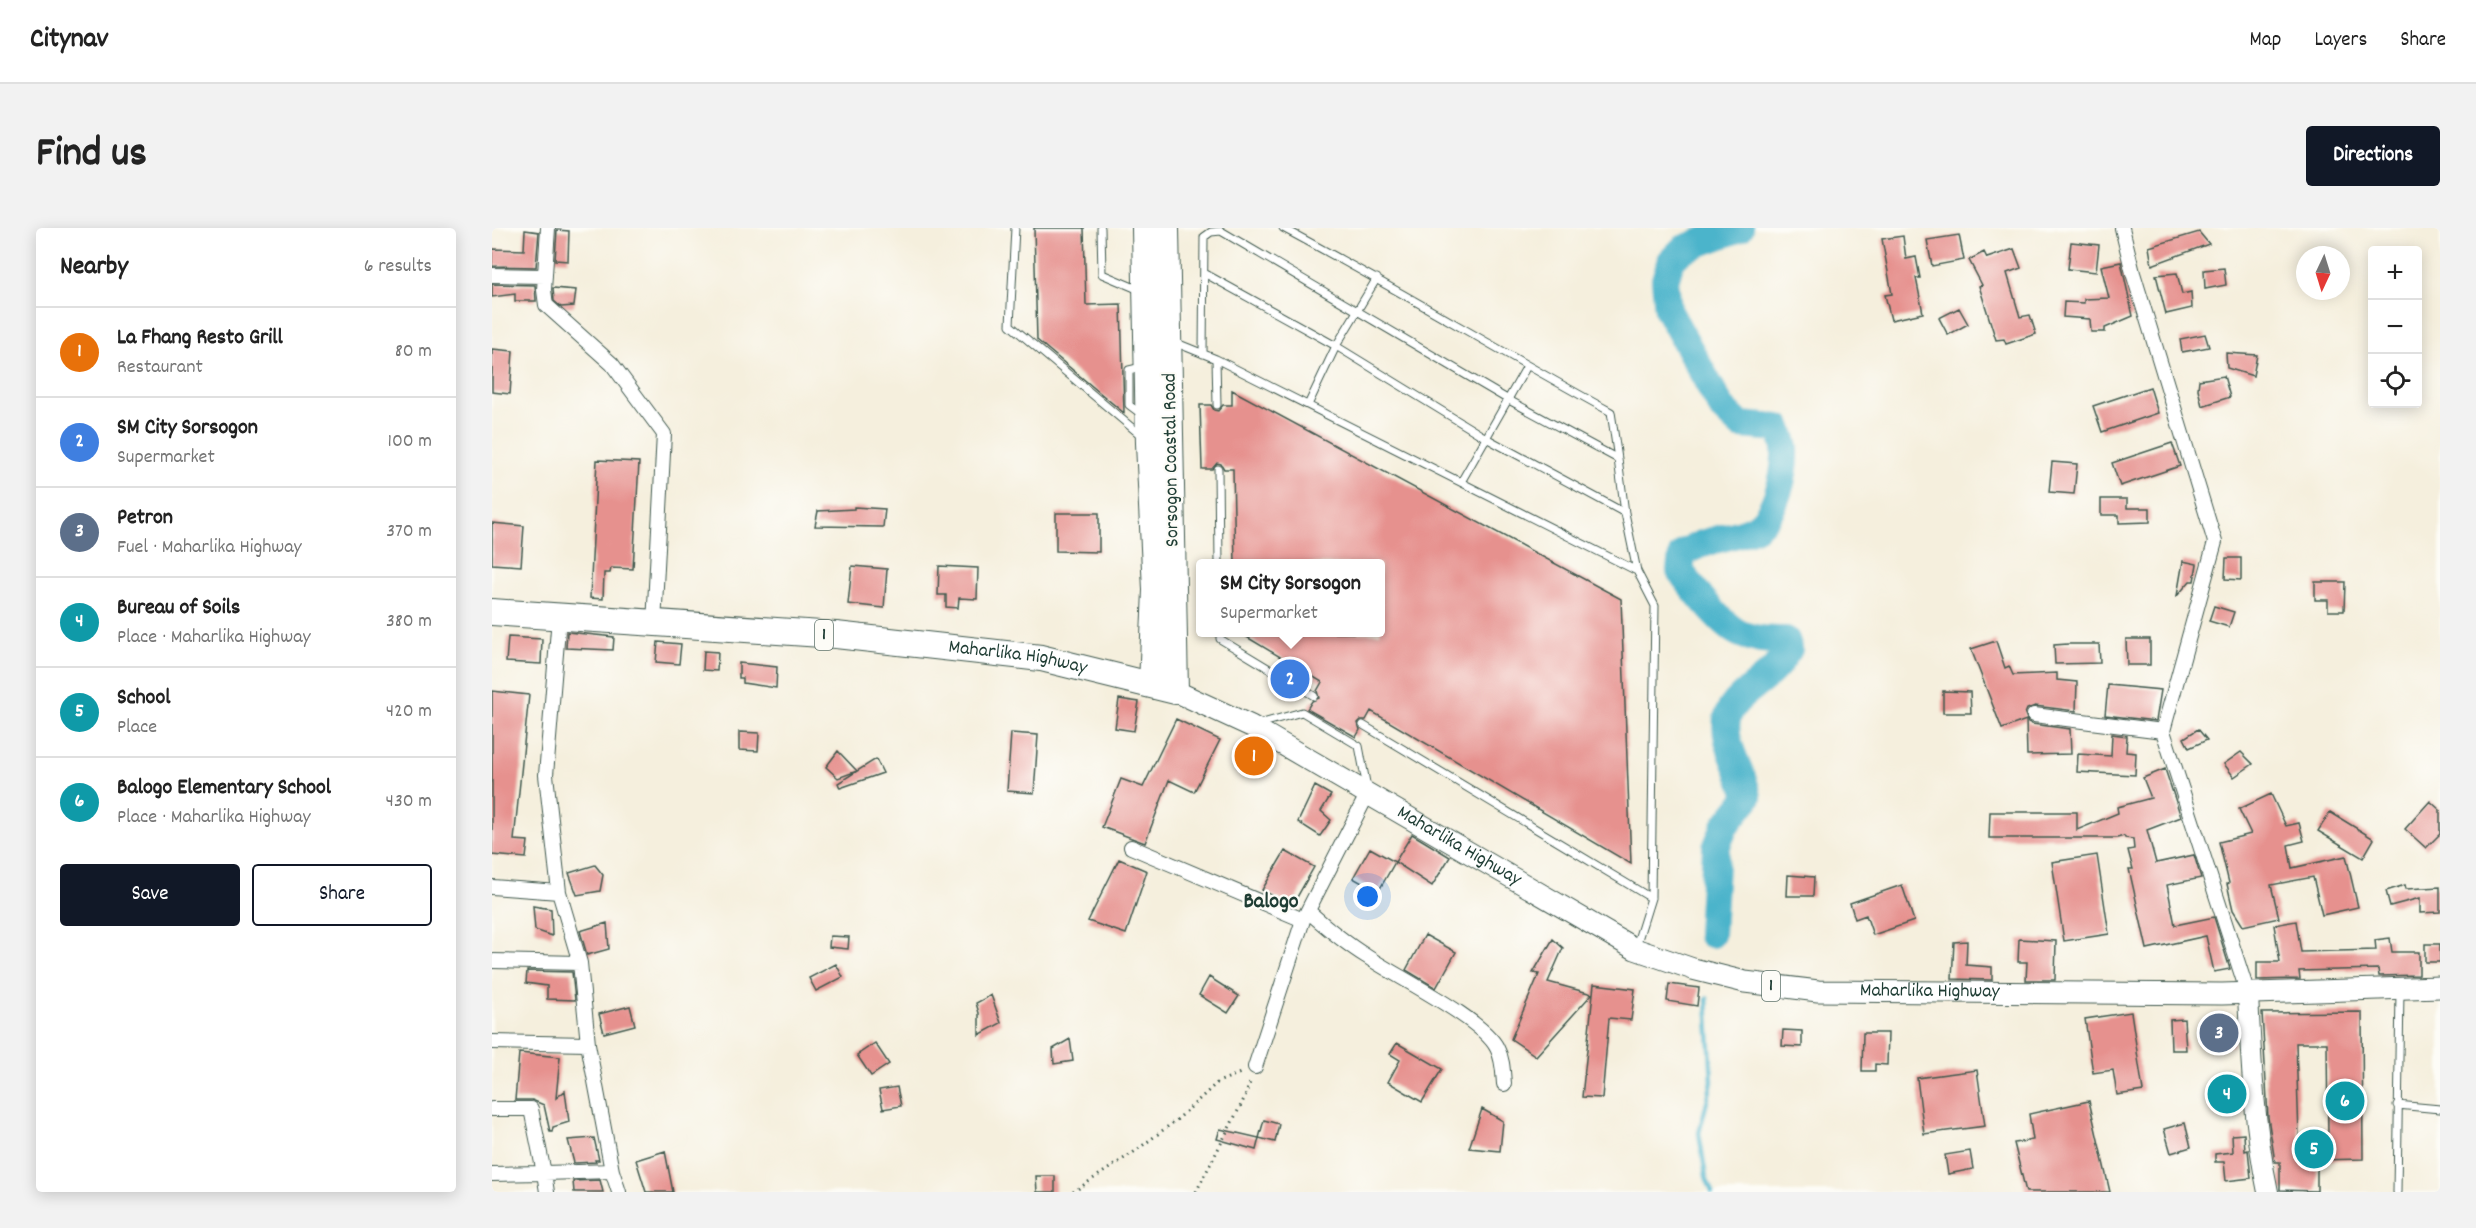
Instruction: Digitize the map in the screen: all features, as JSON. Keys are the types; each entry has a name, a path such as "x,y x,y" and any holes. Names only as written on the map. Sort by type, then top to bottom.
{"highway":[{"name":"Sorsogon Coastal Road","path":"1145,228 1149,431 1156,590 1164,688"},
{"name":"Sorsogon Coastal Road","path":"1164,688 1170,341 1166,228"},
{"name":"Maharlika Highway","path":"492,612 836,635 1041,658 1164,688"}],"main road":[{"name":"Maharlika Highway","path":"1164,688 1251,726 1635,949 1693,969 1744,982 1818,992 2248,994 2440,987"}],"street":[{"path":"548,228 544,297 546,305 612,363 664,434 654,624"},
{"path":"2122,228 2133,273 2214,542 2163,731 2248,994 2257,1117 2262,1164 2268,1192"},
{"path":"492,275 545,276"},
{"path":"559,617 546,775 559,892 580,963 588,1044 612,1171 619,1192"},
{"path":"2034,715 2163,731"},
{"path":"1255,1067 1305,915 1368,793"},
{"path":"1131,848 1305,915 1332,932 1366,956 1428,993 1489,1037 1497,1046 1502,1061 1504,1084"},
{"path":"492,887 559,892"},
{"path":"492,961 580,963"},
{"path":"492,1042 588,1044"},
{"path":"492,1109 531,1109 547,1192"},
{"path":"492,1174 612,1171"}],"lane":[{"path":"1015,228 1010,325 1149,431"},
{"path":"1101,228 1102,274 1147,293"},
{"path":"1203,354 1205,228"},
{"path":"1283,228 1377,278 1527,366 1611,412 1625,513 1637,571 1655,606 1651,898 1635,949"},
{"path":"1204,237 1211,232 1221,231 1507,399 1618,459"},
{"path":"1204,273 1336,346 1486,438 1625,513"},
{"path":"1308,405 1336,346 1377,278"},
{"path":"1170,341 1216,359 1637,571"},
{"path":"1216,359 1217,405"},
{"path":"1461,482 1527,366"},
{"path":"1218,469 1219,559"},
{"path":"1220,637 1314,696"},
{"path":"1251,726 1302,712 1359,746 1368,793"},
{"path":"1363,725 1651,898"},
{"path":"2397,1192 2400,988"},
{"path":"2397,1105 2440,1109"}],"path":[{"path":"1073,1192 1143,1145 1218,1083 1255,1067"},
{"path":"1196,1192 1209,1162 1244,1099 1255,1067"}],"building":[{"path":"1034,228 1084,228 1086,305 1121,304 1124,413 1037,340"},
{"path":"525,230 539,232 536,267 492,266 492,249 524,250"},
{"path":"557,230 569,231 568,261 555,260"},
{"path":"2199,232 2209,244 2152,265 2149,247"},
{"path":"1959,235 1964,260 1932,266 1927,240"},
{"path":"1903,236 1906,259 1916,257 1920,278 1916,278 1923,313 1891,320 1885,295 1892,294 1882,239"},
{"path":"2071,242 2099,245 2096,272 2068,269"},
{"path":"2014,249 2021,268 2007,273 2020,317 2030,315 2036,334 2006,344 2004,339 1996,340 1979,286 1982,285 1969,260 1984,252 1987,258"},
{"path":"2121,262 2133,316 2105,328 2105,332 2091,332 2090,319 2063,317 2064,302 2084,303 2084,299 2109,298 2101,266"},
{"path":"2224,268 2226,285 2205,289 2204,270"},
{"path":"2177,273 2182,294 2191,292 2192,308 2166,314 2156,275"},
{"path":"492,284 535,285 536,301 515,301 515,294 492,297"},
{"path":"553,288 576,290 574,306 561,307 554,301"},
{"path":"1959,308 1968,324 1948,335 1939,318"},
{"path":"2205,334 2209,347 2182,352 2180,339"},
{"path":"492,349 513,351 510,394 492,392"},
{"path":"2226,353 2257,355 2253,376 2227,368"},
{"path":"2224,376 2230,397 2202,406 2198,389 2199,380"},
{"path":"2150,387 2158,413 2102,432 2093,406"},
{"path":"1232,390 1621,599 1631,864 1371,711 1366,720 1358,723 1360,730 1356,737 1307,709 1312,701 1319,698 1317,691 1322,682 1247,637 1385,637 1385,559 1235,559 1233,469 1224,469 1221,464 1217,463 1212,469 1202,469 1200,405 1211,405 1214,410 1218,411 1223,405 1232,405"},
{"path":"2172,443 2180,466 2120,486 2112,463"},
{"path":"597,460 639,462 633,569 611,568 610,573 604,573 603,599 590,598"},
{"path":"2052,462 2077,464 2074,494 2049,492"},
{"path":"2101,499 2127,499 2127,508 2150,508 2150,522 2119,523 2119,515 2101,515"},
{"path":"854,507 885,509 883,527 815,526 818,511 854,509"},
{"path":"1056,513 1099,513 1099,552 1056,551"},
{"path":"492,523 524,526 521,566 492,564"},
{"path":"2226,558 2241,558 2241,580 2225,579"},
{"path":"2183,561 2197,564 2194,581 2190,581 2177,596"},
{"path":"852,566 887,569 884,608 848,604"},
{"path":"939,566 978,568 977,599 959,598 958,608 946,607 946,595 938,595"},
{"path":"2315,582 2345,582 2344,611 2328,611 2328,600 2315,600"},
{"path":"2214,606 2234,612 2229,627 2209,621"},
{"path":"567,632 614,637 613,650 566,648"},
{"path":"508,637 542,639 541,664 506,662"},
{"path":"2126,639 2150,639 2150,665 2127,665"},
{"path":"1996,641 2005,668 2009,666 2013,675 2057,673 2057,680 2077,682 2076,711 2035,706 2027,709 2025,714 2028,722 2032,724 2070,729 2071,754 2027,755 2026,720 2002,729 1971,649"},
{"path":"658,642 681,644 679,664 656,662"},
{"path":"2099,644 2100,663 2055,664 2054,645"},
{"path":"704,651 718,652 717,671 703,670"},
{"path":"739,663 777,667 776,688 743,683 743,678 739,678"},
{"path":"2108,685 2161,690 2156,721 2105,715"},
{"path":"492,691 529,695 514,840 528,841 526,858 492,855"},
{"path":"1943,691 1970,692 1971,713 1943,713"},
{"path":"1119,699 1139,702 1134,731 1115,728"},
{"path":"1176,719 1220,740 1194,792 1169,780 1145,843 1102,827 1121,779 1143,787"},
{"path":"2198,729 2207,740 2189,748 2184,738"},
{"path":"739,732 759,733 758,751 739,750"},
{"path":"1011,733 1038,735 1034,793 1007,791"},
{"path":"2112,734 2127,736 2126,752 2136,753 2135,775 2077,772 2078,754 2111,756"},
{"path":"838,751 857,771 838,778 826,767"},
{"path":"2241,752 2253,764 2234,777 2224,764"},
{"path":"876,759 883,773 840,788 838,783"},
{"path":"2165,769 2181,817 2147,830 2156,863 2194,855 2201,878 2167,885 2175,925 2214,917 2230,969 2214,972 2206,936 2147,949 2129,869 2133,869 2128,850 2134,849 2133,839 2124,836 2117,838 1989,838 1990,812 2077,812 2077,830 2118,813 2117,807 2151,798 2143,778"},
{"path":"1315,786 1331,795 1321,811 1331,820 1320,836 1298,822"},
{"path":"2271,794 2286,826 2299,823 2304,841 2288,845 2292,868 2346,856 2358,907 2322,915 2313,877 2271,885 2279,918 2243,926 2233,910 2219,842 2251,834 2239,809"},
{"path":"2430,801 2440,810 2440,834 2426,848 2405,829"},
{"path":"2330,812 2374,839 2363,858 2318,831"},
{"path":"1412,834 1450,857 1432,886 1395,862"},
{"path":"1370,848 1395,862 1378,892 1353,878"},
{"path":"1285,851 1314,867 1292,906 1262,890"},
{"path":"2097,855 2109,934 2064,941 2052,862"},
{"path":"1119,859 1147,871 1126,934 1088,921"},
{"path":"595,865 603,875 600,891 577,895 569,873"},
{"path":"1788,875 1814,877 1813,896 1787,896"},
{"path":"1902,885 1914,921 1873,935 1866,915 1855,919 1850,903"},
{"path":"2405,885 2406,889 2440,887 2440,912 2420,913 2420,898 2390,906 2386,891"},
{"path":"533,906 551,909 552,936 535,930"},
{"path":"2296,921 2301,952 2376,950 2375,940 2390,938 2392,952 2419,952 2419,975 2379,976 2378,969 2299,971 2300,979 2257,980 2257,962 2280,962 2274,925"},
{"path":"607,923 609,949 587,955 580,931"},
{"path":"1425,935 1456,952 1436,988 1406,970"},
{"path":"830,936 849,937 848,949 829,947"},
{"path":"1553,939 1563,948 1548,982 1592,994 1536,1056 1511,1039 1539,974 1533,973"},
{"path":"2019,939 2056,941 2055,980 2026,980 2027,962 2018,962"},
{"path":"1967,941 1966,965 1992,967 1992,980 1952,979 1954,942"},
{"path":"2425,944 2440,944 2440,962 2425,962"},
{"path":"836,964 843,977 816,991 809,978"},
{"path":"527,971 572,972 575,1000 547,999 547,986 526,983"},
{"path":"1209,977 1239,996 1228,1013 1199,995"},
{"path":"1594,984 1635,989 1631,1020 1609,1018 1602,1098 1582,1097"},
{"path":"1669,984 1699,988 1697,1006 1667,1001"},
{"path":"991,995 1001,1023 979,1035 979,1013 976,1003"},
{"path":"630,1006 635,1025 604,1033 599,1014"},
{"path":"2131,1012 2143,1091 2117,1095 2113,1070 2093,1073 2085,1019"},
{"path":"2362,1012 2363,1159 2317,1160 2317,1191 2280,1190 2280,1162 2275,1162 2268,1117 2262,1013","holes":["2296,1043 2327,1043 2328,1137 2299,1138"]},
{"path":"2184,1019 2186,1050 2171,1050 2170,1020"},
{"path":"2208,1024 2233,1024 2233,1046 2208,1046"},
{"path":"1783,1030 1802,1031 1802,1047 1782,1046"},
{"path":"1863,1033 1888,1033 1887,1065 1875,1064 1875,1071 1862,1071"},
{"path":"1070,1039 1073,1061 1054,1064 1053,1049"},
{"path":"875,1043 889,1064 871,1076 857,1055"},
{"path":"1397,1043 1442,1069 1422,1102 1388,1082 1400,1060 1390,1054"},
{"path":"519,1053 560,1057 556,1098 565,1091 569,1122 553,1127 552,1132 550,1132 544,1105 532,1100 515,1100"},
{"path":"1977,1070 1985,1126 1924,1134 1917,1078"},
{"path":"2241,1084 2241,1102 2215,1105 2213,1085"},
{"path":"897,1087 901,1106 883,1109 879,1090"},
{"path":"2089,1101 2110,1192 2026,1192 2014,1143 2033,1140 2029,1114"},
{"path":"1482,1109 1503,1121 1500,1151 1469,1148"},
{"path":"1264,1120 1279,1124 1275,1142 1259,1138"},
{"path":"2185,1123 2191,1147 2171,1153 2164,1129"},
{"path":"1220,1129 1259,1138 1256,1150 1217,1139"},
{"path":"2244,1134 2251,1178 2226,1181 2224,1162 2215,1162 2215,1154 2233,1152 2232,1135"},
{"path":"594,1138 599,1160 574,1163 568,1140"},
{"path":"665,1151 673,1192 646,1192 636,1160"},
{"path":"1970,1151 1973,1169 1948,1174 1945,1155"},
{"path":"1036,1176 1055,1176 1055,1192 1037,1192"},
{"path":"600,1180 603,1192 574,1192 573,1181"}],"waterway":[{"path":"1711,934 1716,848 1725,826 1748,797 1728,740 1726,726 1728,715 1740,698 1766,677 1789,649 1786,640 1753,638 1728,626 1680,571 1682,555 1707,542 1752,529 1760,524 1767,516 1778,494 1784,471 1785,447 1779,428 1740,425 1722,408 1668,310 1665,280 1671,261 1683,249 1740,228"},
{"path":"1707,998 1712,1082 1699,1133 1706,1177 1712,1192"}],"place":[{"name":"SM City Sorsogon","path":"1290,679"},
{"name":"La Fhang Resto Grill","path":"1254,756"},
{"name":"Petron","path":"2219,1033"},
{"name":"Bureau of Soils","path":"2227,1094"},
{"name":"Balogo Elementary School","path":"2345,1101"},
{"name":"School","path":"2314,1149"}],"district":[{"name":"Balogo","path":"1271,902"}]}
